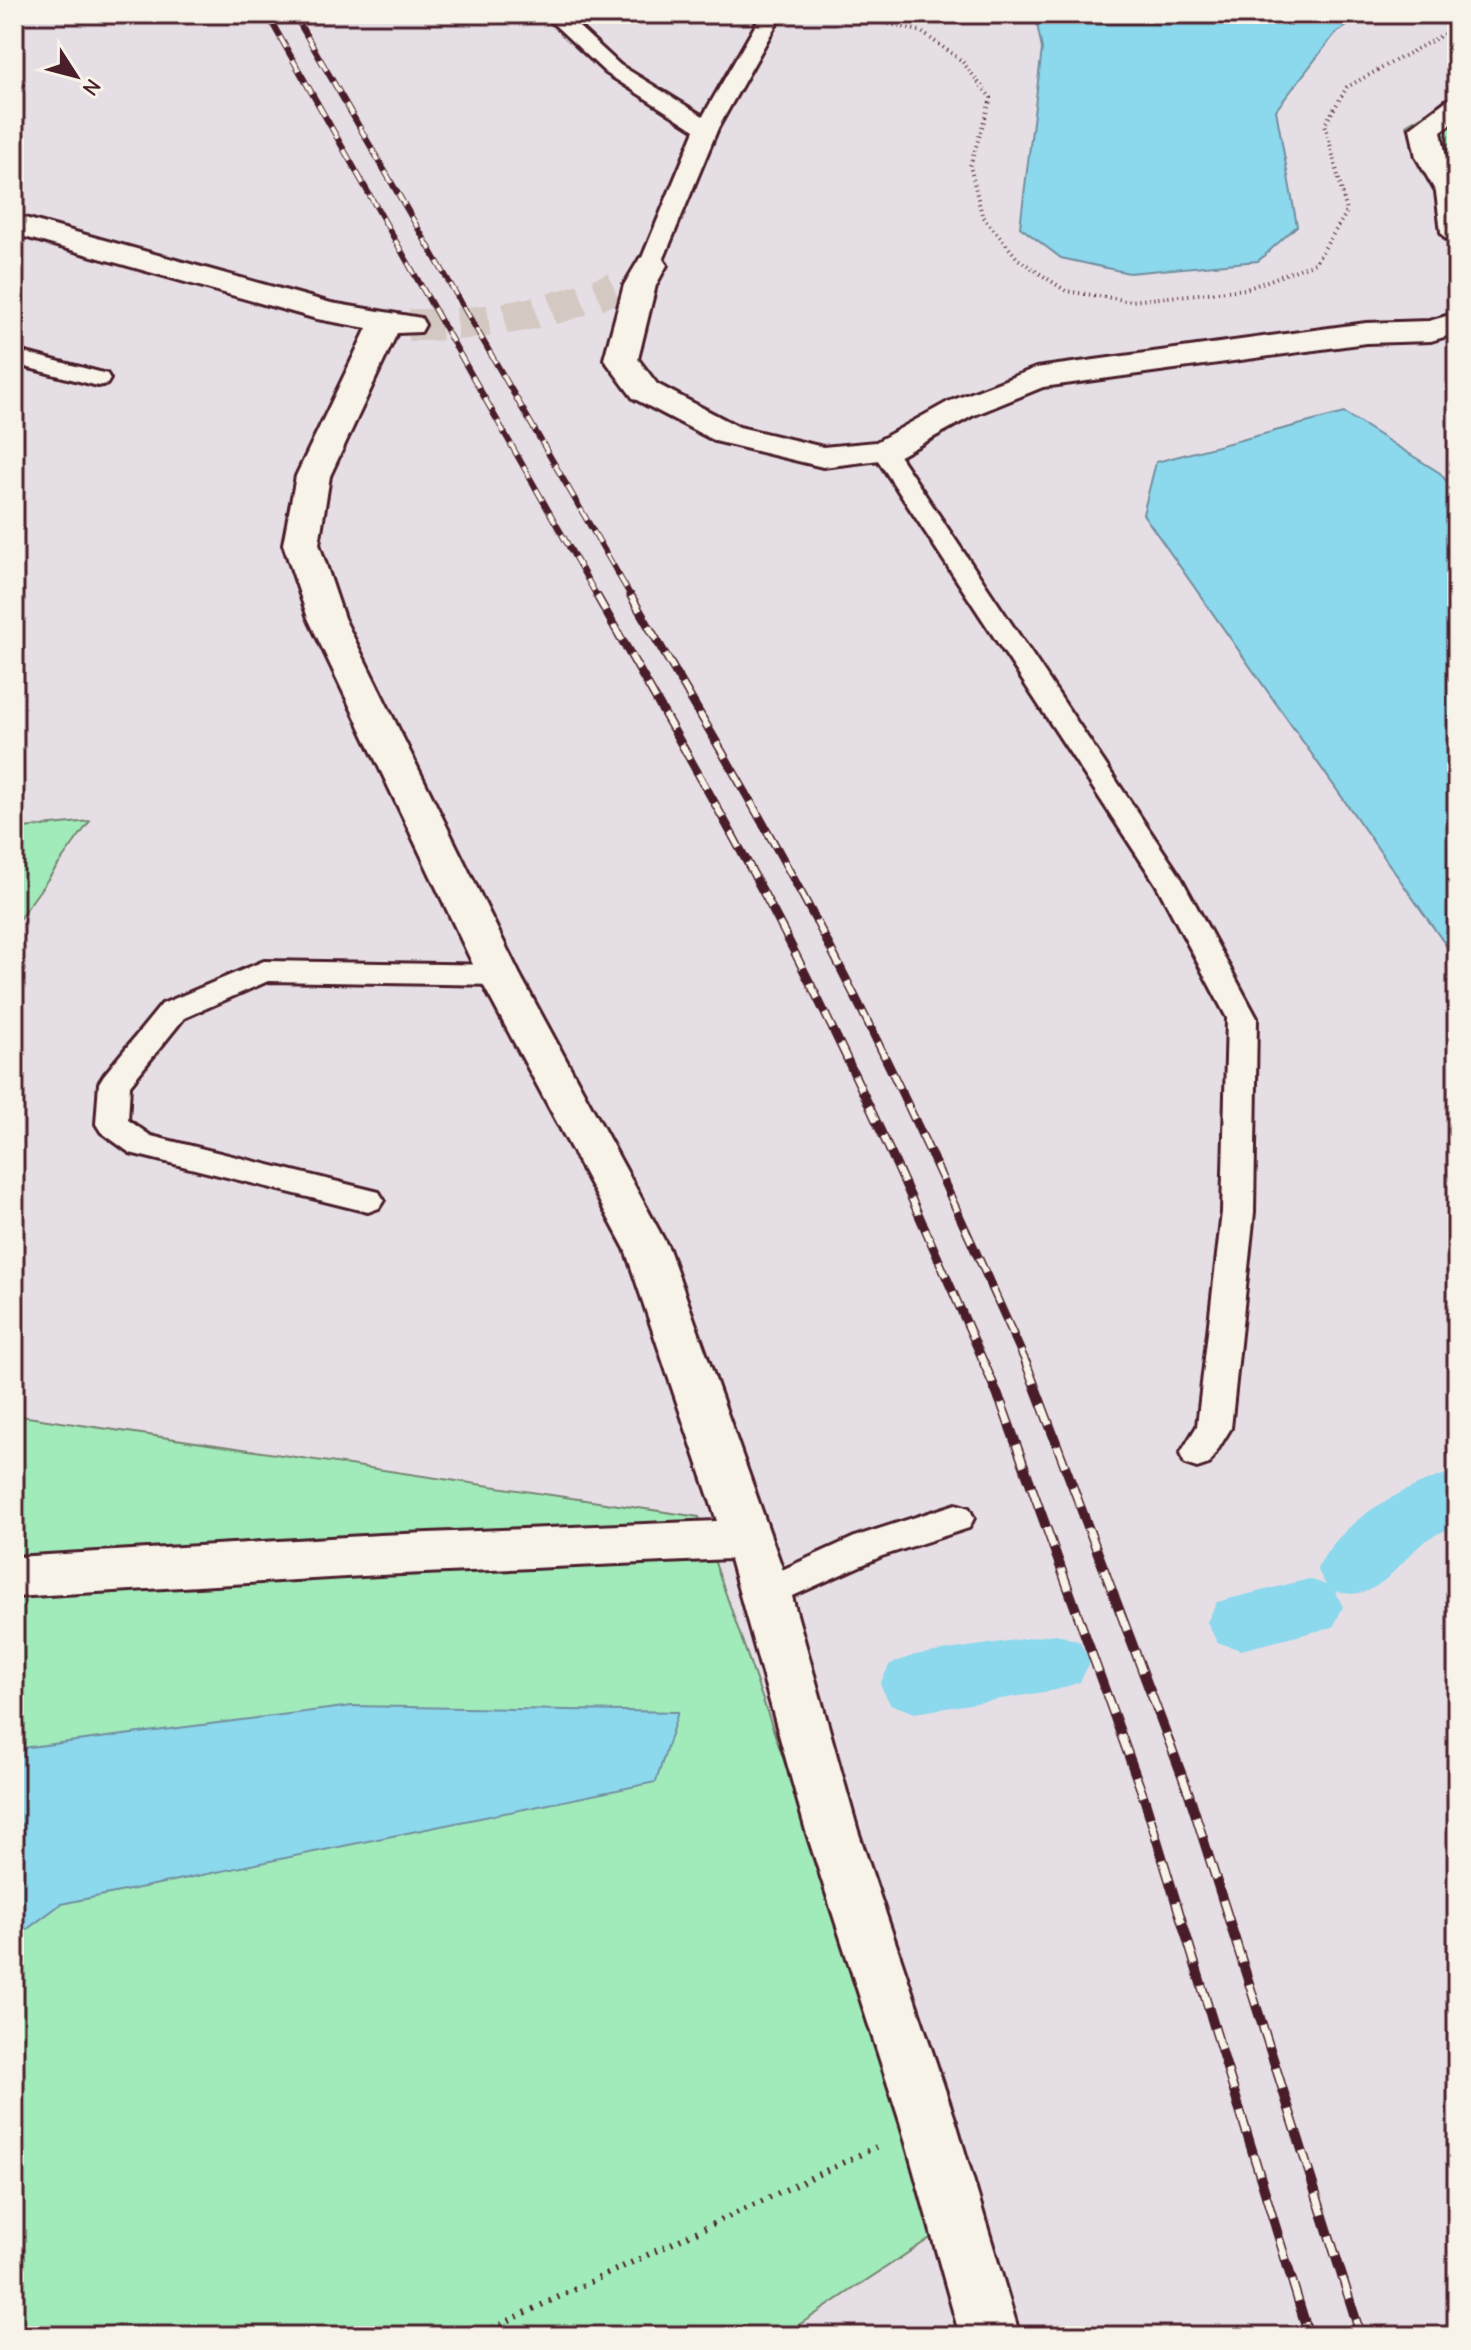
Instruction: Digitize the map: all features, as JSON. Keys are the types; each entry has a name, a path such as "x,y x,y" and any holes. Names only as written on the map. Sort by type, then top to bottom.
{"street":[{"path":"1457,106 1425,128 1431,157 1451,192 1457,232"},
{"path":"14,224 328,312 398,323 352,389 313,476 301,544 326,618 499,975 647,1249 766,1593 832,1831 928,2122 990,2336"},
{"path":"614,288 651,265"},
{"path":"651,265 640,285 621,359 645,391 727,434 823,457 884,451 960,409 1036,378 1366,333 1431,331 1457,323"},
{"path":"14,1577 380,1555 746,1539"}],"lane":[{"path":"553,14 613,69 707,128"},
{"path":"651,265 707,128 772,14"},
{"path":"14,357 98,379"},
{"path":"884,451 1170,883 1242,1018 1238,1212 1214,1428 1197,1454"},
{"path":"368,1200 141,1145 112,1124 115,1083 173,1011 264,971 499,975"},
{"path":"766,1593 870,1546 956,1518"}],"path":[{"path":"845,14 920,31 961,60 991,98 970,166 982,215 1018,259 1066,291 1131,301 1246,289 1315,263 1347,212 1325,124 1347,87 1457,27"},
{"path":"476,2336 928,2122"}],"shaded area":[{"path":"14,14 1457,14 1457,2336 14,2336"}],"green space":[{"path":"1457,95 1457,236 1406,125"},
{"path":"90,821 14,926 14,829"},
{"path":"14,1415 699,1517 947,2227 782,2336 14,2336"}],"water":[{"path":"1035,14 1365,14 1335,34 1276,110 1297,226 1258,261 1129,273 1061,258 1020,227 1042,49"},
{"path":"1344,413 1440,473 1457,494 1457,961 1143,514 1156,462"},
{"path":"352,1706 678,1712 656,1782 61,1904 14,1939 14,1749"}],"waterway":[{"path":"1351,1569 1405,1520 1457,1496"},
{"path":"1241,1622 1309,1607"},
{"path":"915,1684 1056,1662"}],"tunnel":[{"path":"409,325 513,317 564,305 614,288"}],"railway":[{"path":"267,14 598,598"},
{"path":"294,14 632,598"},
{"path":"597,596 781,925 875,1119 985,1365"},
{"path":"631,596 815,918 912,1114 1027,1365"},
{"path":"984,1363 1002,1405 1145,1801 1309,2336"},
{"path":"1026,1363 1189,1794 1361,2336"}]}
